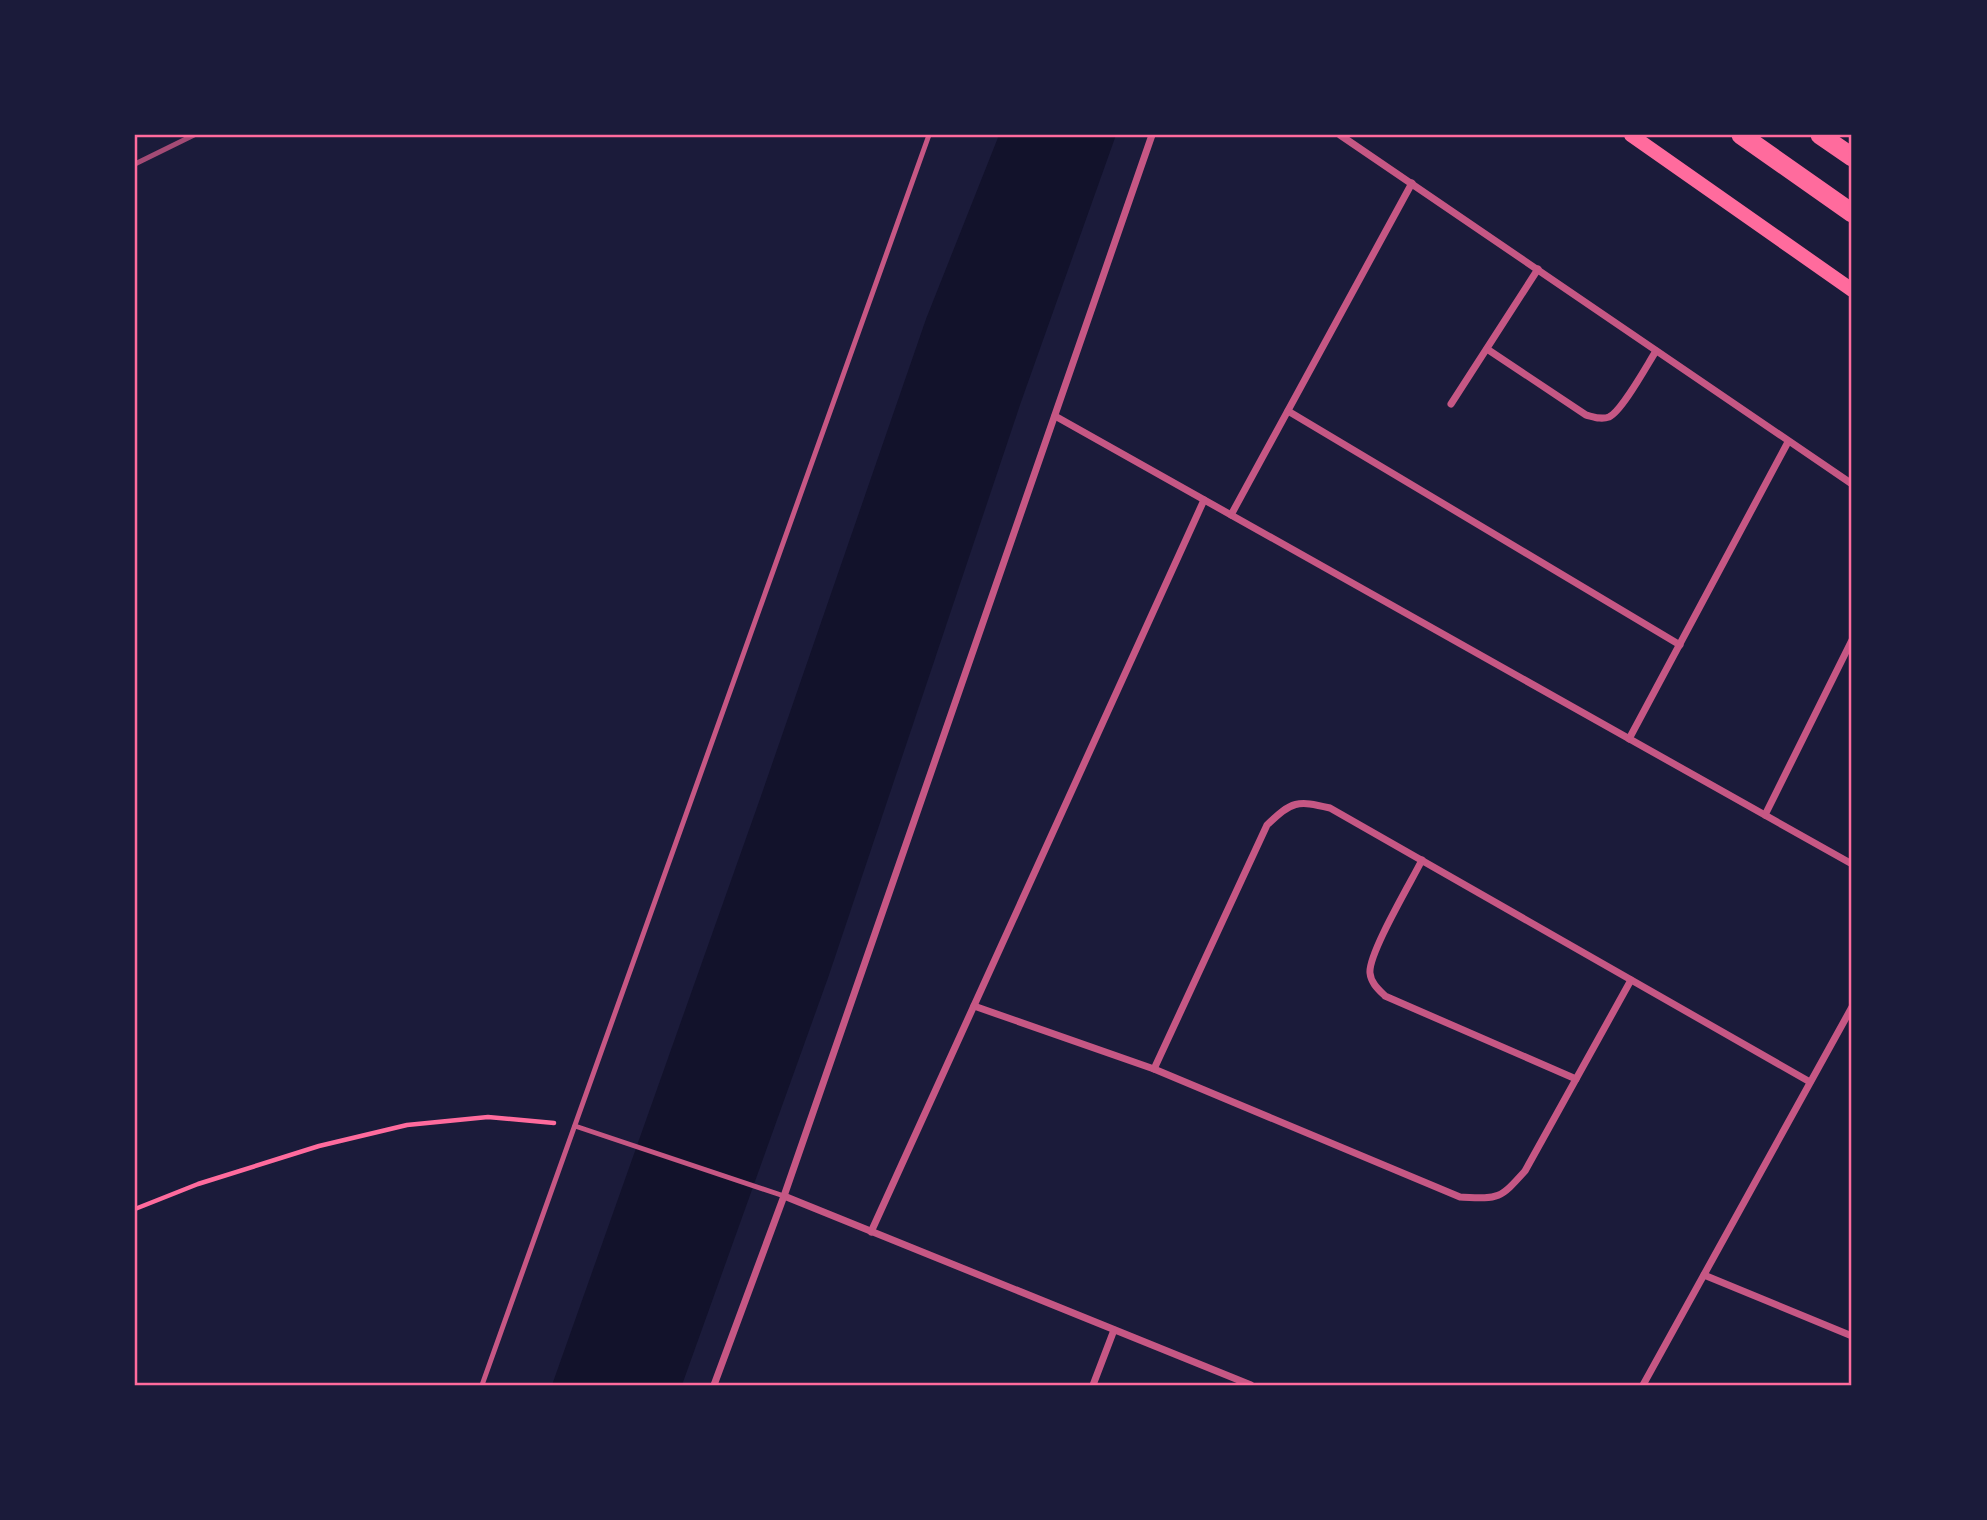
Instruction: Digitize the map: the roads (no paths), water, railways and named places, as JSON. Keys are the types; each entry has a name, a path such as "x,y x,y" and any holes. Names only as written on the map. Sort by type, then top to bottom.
{"highway":[{"path":"1741,135 1852,213"},
{"path":"1820,135 1852,157"}],"main road":[{"path":"1631,135 1852,290"}],"street":[{"path":"714,1385 784,1196 1152,135"},
{"path":"1340,135 1852,484"},
{"path":"1231,515 1412,183"},
{"path":"1451,404 1538,270"},
{"path":"1487,349 1586,415 1598,418 1611,416 1621,407 1656,351"},
{"path":"1287,411 1680,645"},
{"path":"1055,416 1852,864"},
{"path":"1629,739 1788,442"},
{"path":"872,1231 1204,500"},
{"path":"1765,815 1852,640"},
{"path":"1154,1069 1267,825 1284,809 1304,802 1330,808 1810,1082"},
{"path":"1422,860 1373,955 1370,973 1374,984 1385,996 1576,1079"},
{"path":"974,1006 1154,1069 1460,1197 1490,1199 1506,1192 1525,1171 1631,980"},
{"path":"1643,1385 1852,1007"},
{"path":"784,1196 1251,1385"},
{"path":"1704,1275 1852,1336"},
{"path":"1093,1385 1114,1330"}],"lane":[{"path":"482,1385 929,135"},
{"path":"575,1126 784,1196"}],"railway":[{"path":"135,164 194,135"}]}
